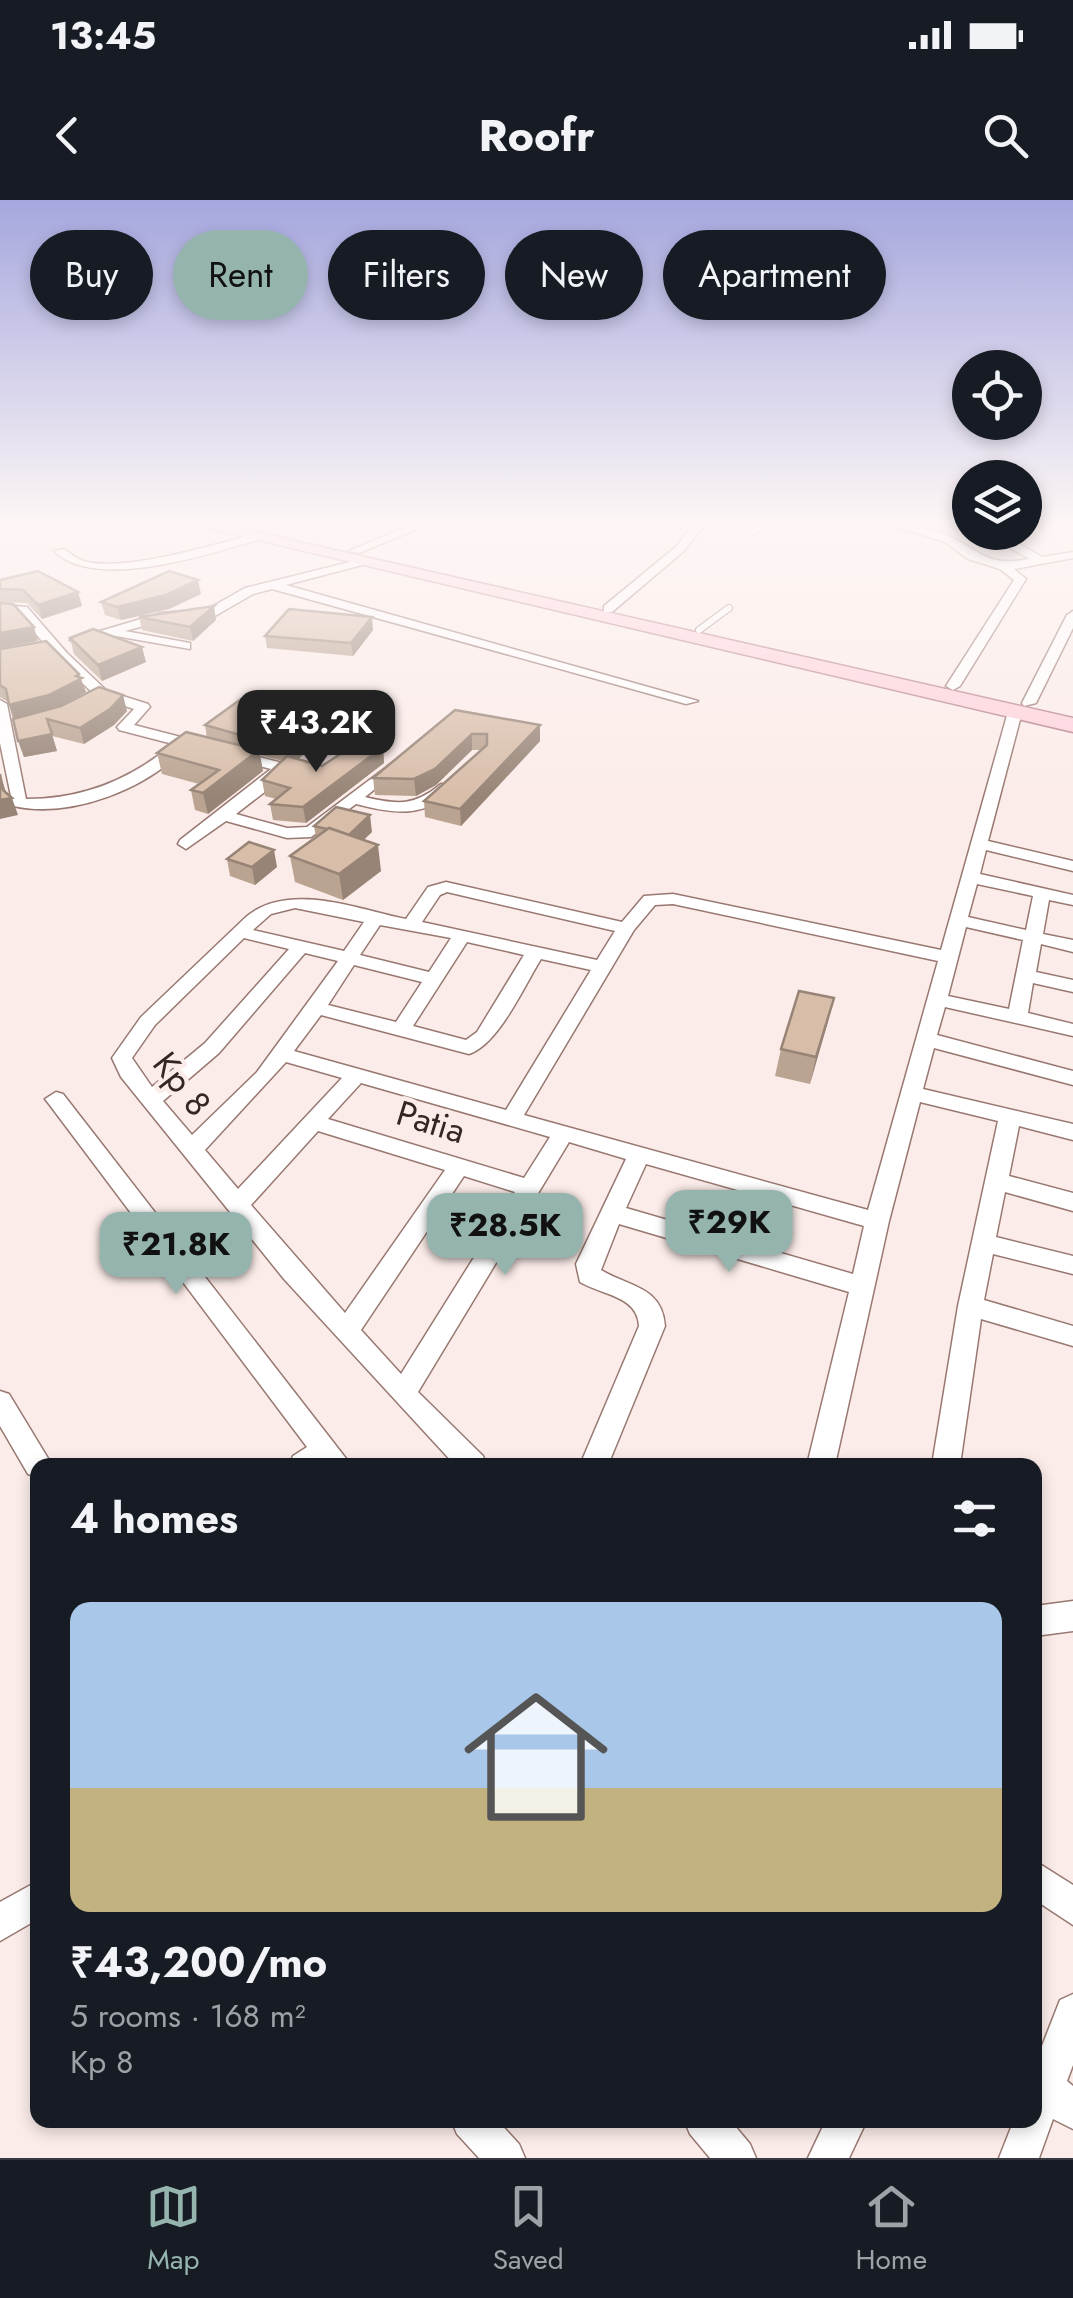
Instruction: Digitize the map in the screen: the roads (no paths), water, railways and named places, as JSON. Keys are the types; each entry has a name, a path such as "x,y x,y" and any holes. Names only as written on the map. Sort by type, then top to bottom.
{"main road":[{"path":"611,614 1022,708 1073,713"},
{"path":"632,614 816,661 953,686 1073,725"}],"street":[{"path":"27,614 57,646 95,697 143,707 124,727 281,767 270,782 186,844"},
{"path":"38,649 161,617 194,614"},
{"path":"379,614 691,700"},
{"path":"953,686 1001,614"},
{"path":"822,1458 876,1221 970,877 1022,708 1073,616"},
{"path":"106,632 185,646"},
{"path":"0,704 15,728 3,748 20,803 35,805 83,797 137,780 185,742"},
{"path":"225,816 298,834 310,832 401,762"},
{"path":"355,799 413,810 431,802 456,779"},
{"path":"980,844 1073,866"},
{"path":"970,877 1073,900"},
{"path":"411,926 434,891 446,887 626,928"},
{"path":"1016,1017 1042,893"},
{"path":"511,1119 626,928 650,900 673,899 947,957"},
{"name":"Kp 8","path":"466,1458 402,1394 236,1205 153,1098 128,1072 122,1058 148,1021 240,932 265,910 294,903 462,934 602,967"},
{"path":"192,1149 282,1054 375,919"},
{"path":"958,920 1073,946"},
{"path":"240,932 434,979"},
{"path":"400,1032 462,934"},
{"path":"153,1098 212,1048 301,947"},
{"path":"316,1008 462,1048 478,1043 536,952"},
{"path":"1025,975 1073,986"},
{"path":"935,999 1073,1030"},
{"path":"926,1039 1073,1078"},
{"path":"282,1054 876,1221"},
{"path":"236,1205 357,1074"},
{"path":"911,1093 1073,1132"},
{"path":"56,1098 321,1458"},
{"path":"947,1458 970,1306 1010,1117"},
{"name":"Patia","path":"312,1122 529,1188"},
{"path":"402,1394 564,1134"},
{"path":"597,1458 654,1313 648,1303 635,1295 589,1274 588,1264 639,1154"},
{"path":"346,1332 459,1166"},
{"path":"995,1182 1073,1202"},
{"path":"612,1212 862,1286"},
{"path":"982,1242 1073,1266"},
{"path":"970,1306 1073,1336"},
{"path":"0,1402 34,1458"},
{"path":"1042,1620 1073,1616"},
{"path":"1042,1883 1073,1907"},
{"path":"0,1922 30,1903"},
{"path":"1047,2109 1073,2014"},
{"path":"478,2128 505,2158"},
{"path":"711,2128 736,2158"},
{"path":"828,2158 843,2128"},
{"path":"1020,2158 1037,2128"}],"lane":[{"path":"700,630 721,614"}]}
